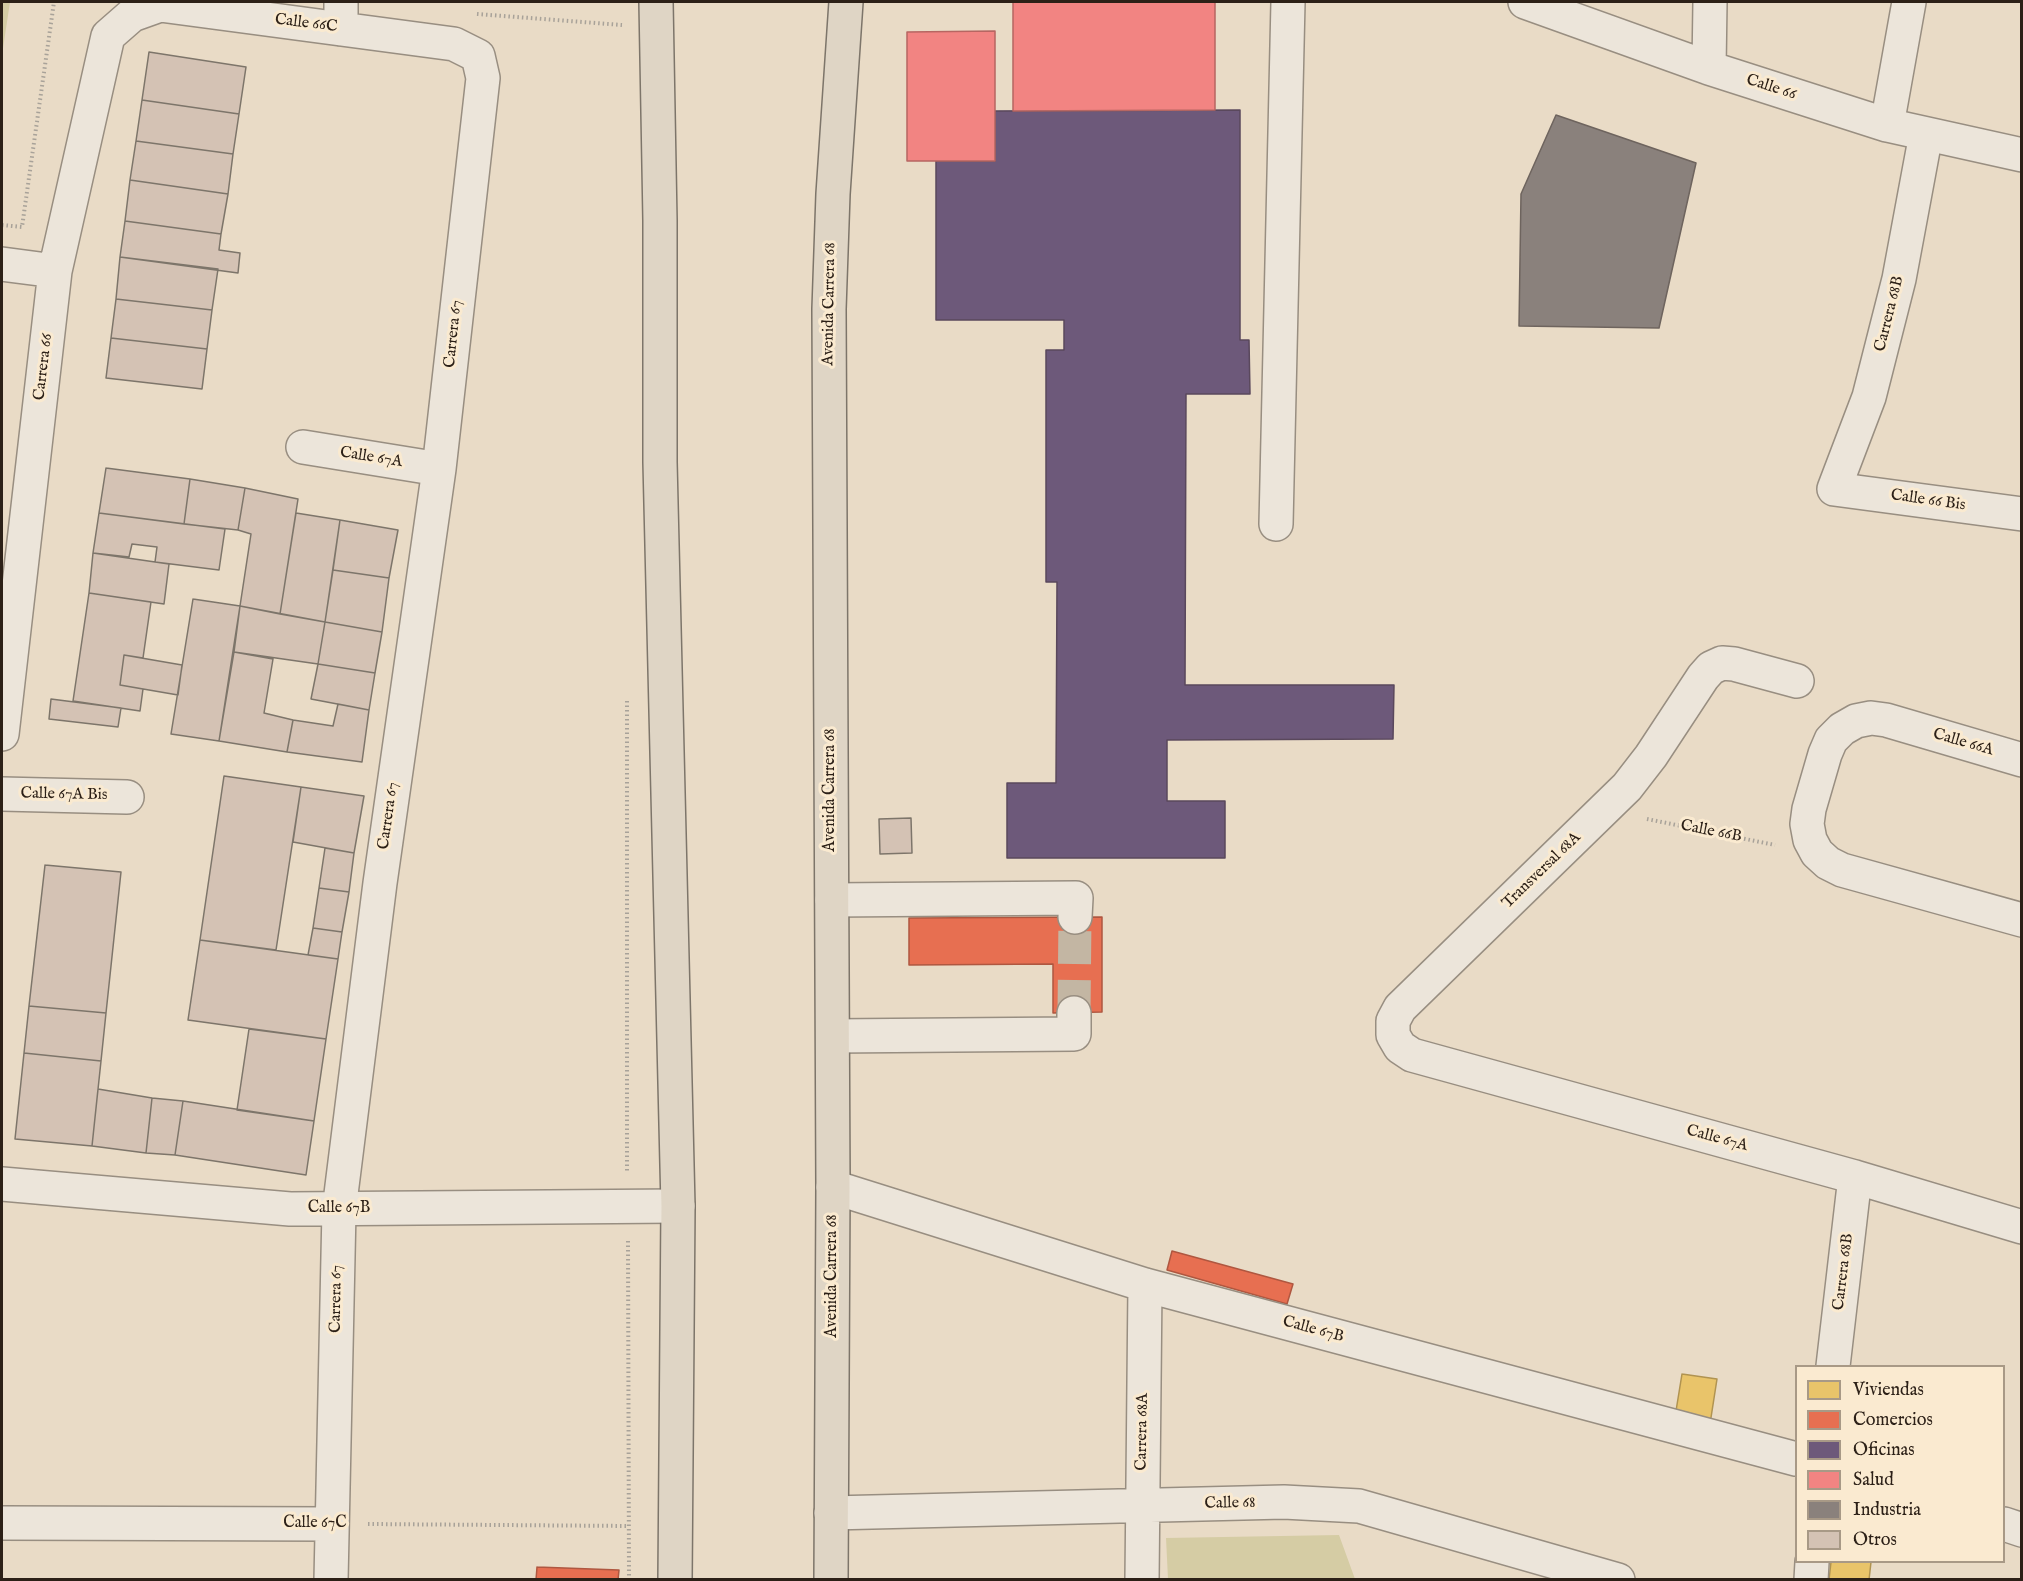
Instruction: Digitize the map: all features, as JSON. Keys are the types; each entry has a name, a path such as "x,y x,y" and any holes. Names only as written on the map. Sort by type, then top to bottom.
{"main road":[{"path":"656,2 660,221 658,355 678,1206 675,1580"},
{"name":"Avenida Carrera 68","path":"831,1580 833,1036 829,309 833,194 846,2"}],"street":[{"path":"1276,524 1288,2"},
{"name":"Calle 66","path":"1525,2 1710,68 1887,125 2022,156"},
{"path":"1710,2 1710,68"},
{"path":"1887,125 1909,2"},
{"name":"Calle 66C","path":"132,15 160,5 341,15 454,44 478,56"},
{"name":"Carrera 66","path":"2,734 55,271 108,36 132,15"},
{"name":"Carrera 67","path":"331,1580 339,1210 380,883 438,469 483,78 478,56"},
{"name":"Carrera 68B","path":"1834,489 1869,397 1899,279 1926,134"},
{"path":"2,264 55,271"},
{"name":"Calle 67A","path":"303,447 438,469"},
{"name":"Calle 66 Bis","path":"1834,489 2022,514"},
{"name":"Transversal 68A","path":"1412,1055 1400,1047 1393,1035 1393,1021 1400,1008 1627,787 1711,668 1722,663 1734,664 1797,681"},
{"name":"Calle 66A","path":"1817,853 1810,840 1807,824 1809,809 1831,740 1842,729 1856,721 1871,718 1904,725 2022,760"},
{"name":"Calle 67A Bis","path":"2,794 127,797"},
{"path":"1817,853 1828,863 1842,870 2022,920"},
{"path":"832,900 1076,898 1075,917"},
{"path":"833,1036 1074,1034 1074,1013"},
{"name":"Calle 67A","path":"1412,1055 1855,1177 2022,1227"},
{"name":"Carrera 68B","path":"1833,1365 1855,1177"},
{"name":"Calle 67B","path":"2,1184 255,1206 339,1210 678,1206"},
{"name":"Calle 67B","path":"833,1187 1145,1285 1795,1458"},
{"name":"Carrera 68A","path":"1142,1580 1145,1285"},
{"name":"Calle 68","path":"831,1513 1284,1502 1359,1506 1618,1580"},
{"name":"Calle 67C","path":"2,1522 331,1524"},
{"path":"2005,1524 2022,1530"},
{"path":"1811,1580 1812,1563"}],"path":[{"path":"2,225 22,227 54,2"},
{"path":"627,691 629,1580"},
{"name":"Calle 66B","path":"1605,810 1817,853"},
{"name":"Calle 67C","path":"331,1524 629,1526"}],"shaded area":[{"path":"2,2 10,2 2,55"},
{"path":"1339,1535 1355,1579 1168,1579 1166,1538"}],"building: Viviendas":[{"path":"1682,1374 1717,1379 1710,1424 1675,1417"},
{"path":"1831,1563 1871,1563 1869,1580 1829,1580"}],"building: Comercios":[{"path":"1102,917 1102,1012 1053,1013 1053,964 909,965 909,918"},
{"path":"1172,1251 1293,1284 1287,1304 1167,1270"},
{"path":"537,1567 619,1570 618,1580 536,1580"}],"building: Oficinas":[{"path":"1240,110 1240,340 1249,340 1250,394 1186,394 1185,685 1394,685 1393,739 1167,740 1167,801 1225,801 1225,858 1007,858 1007,783 1056,783 1057,582 1046,582 1046,350 1064,350 1064,320 936,320 936,161 995,161 995,111"}],"building: Salud":[{"path":"1013,2 1215,2 1215,110 1013,111"},
{"path":"995,31 995,161 907,161 907,32"}],"building: Industria":[{"path":"1556,115 1696,163 1659,328 1519,326 1521,194"}],"building: Otros":[{"path":"149,52 246,67 239,114 142,100"},
{"path":"142,100 239,114 233,154 136,141"},
{"path":"136,141 233,154 228,194 130,180"},
{"path":"130,180 228,194 221,234 125,221"},
{"path":"125,221 221,234 219,250 240,253 238,273 120,257"},
{"path":"120,257 218,269 212,310 116,299"},
{"path":"116,299 212,310 207,349 111,338"},
{"path":"111,338 207,349 202,389 106,378"},
{"path":"106,468 190,479 184,524 99,513"},
{"path":"190,479 245,488 238,530 184,524"},
{"path":"245,488 298,499 280,614 240,606 251,534 238,530"},
{"path":"99,513 225,529 219,570 155,562 157,547 132,544 129,557 93,553"},
{"path":"296,513 340,520 325,622 280,614"},
{"path":"340,520 398,530 389,578 333,570"},
{"path":"93,553 169,564 164,604 89,593"},
{"path":"333,570 389,578 382,632 325,622"},
{"path":"89,593 151,602 143,658 124,655 120,685 143,689 140,711 73,701"},
{"path":"193,599 240,606 219,741 171,734"},
{"path":"240,606 325,622 318,664 234,652"},
{"path":"325,622 382,632 375,673 318,664"},
{"path":"234,652 273,659 264,713 293,720 287,752 219,741"},
{"path":"124,655 182,665 178,695 120,685"},
{"path":"318,664 375,673 369,710 311,699"},
{"path":"51,699 121,708 118,727 49,719"},
{"path":"338,704 369,710 362,762 287,752 293,720 333,726"},
{"path":"224,776 301,787 276,950 200,940"},
{"path":"301,787 364,796 354,853 293,842"},
{"path":"911,818 912,853 880,854 879,819"},
{"path":"325,848 354,853 349,892 319,888"},
{"path":"45,865 121,872 106,1013 29,1006"},
{"path":"319,888 349,892 342,932 313,928"},
{"path":"313,928 342,932 338,959 308,955"},
{"path":"200,940 338,959 326,1039 188,1020"},
{"path":"29,1006 106,1013 101,1061 24,1053"},
{"path":"249,1029 326,1039 314,1121 237,1110"},
{"path":"24,1053 101,1061 92,1146 15,1139"},
{"path":"98,1089 152,1098 146,1153 92,1146"},
{"path":"152,1098 183,1101 175,1155 146,1153"},
{"path":"183,1101 314,1121 306,1175 175,1155"}],"tunnel":[{"path":"1074,1013 1075,917"}]}
